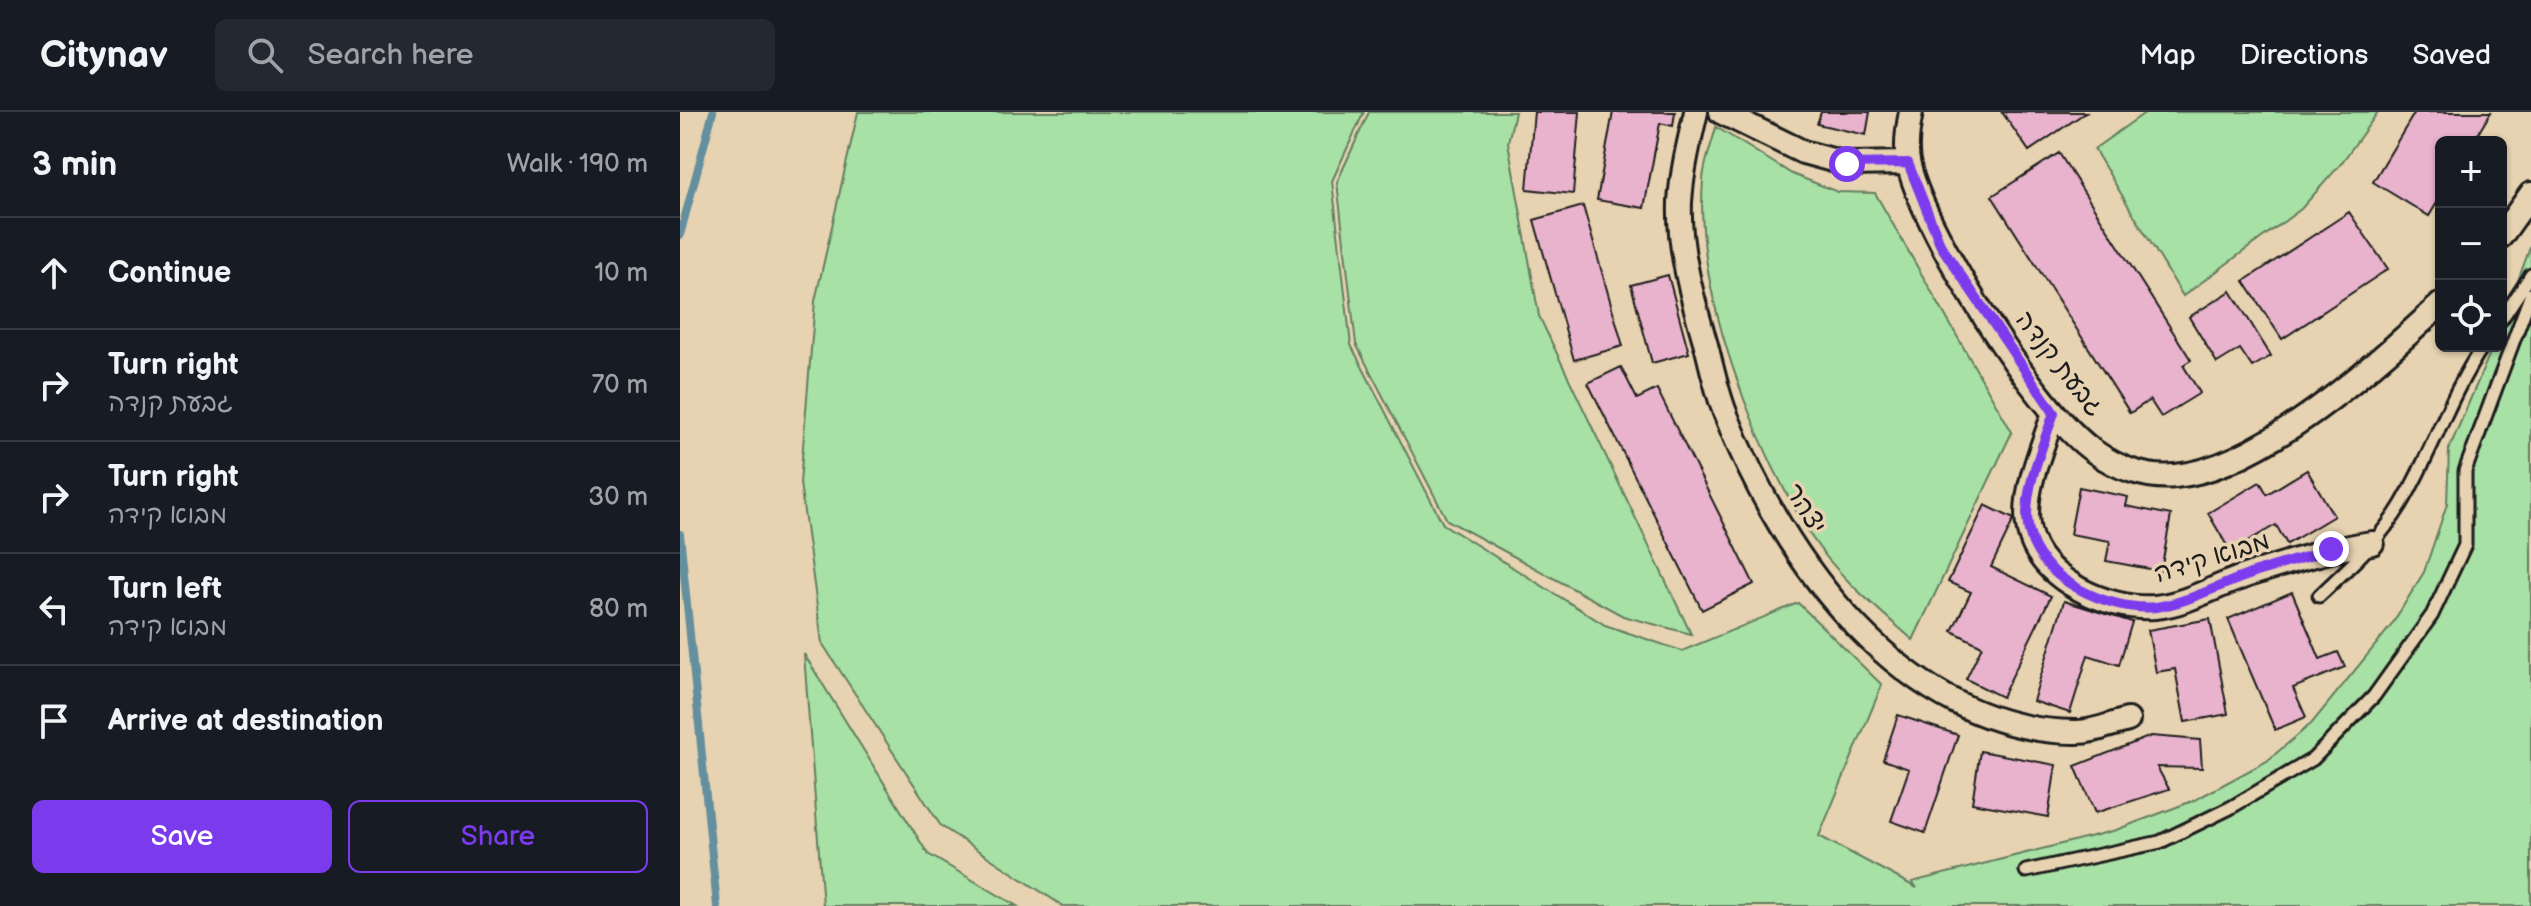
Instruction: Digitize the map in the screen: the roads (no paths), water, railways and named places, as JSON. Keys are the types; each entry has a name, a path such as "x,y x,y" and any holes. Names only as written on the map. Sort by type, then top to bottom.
{"street":[{"name":"יצהר","path":"1696,112 1686,155 1680,204 1699,321 1725,413 1787,536 1822,585 1885,654 1955,703 1992,719 2065,732 2077,733 2128,720"},
{"path":"1721,112 1803,152 1847,164 1908,163"},
{"name":"גבעת קנדה","path":"1911,112 1908,163 1941,246 2054,413 2093,451 2117,466 2147,474 2175,476 2233,460 2334,396 2435,309"},
{"path":"2507,228 2531,194"},
{"name":"מבוא קידה","path":"2054,413 2028,504 2028,536 2038,557 2059,578 2089,594 2120,604 2156,607 2331,549 2372,543"}],"lane":[{"path":"2507,311 2531,275"},
{"path":"2026,871 2160,842 2230,808 2313,759 2374,696 2432,615 2465,545 2465,471 2531,294"},
{"path":"2319,596 2372,543 2401,506 2459,380 2479,352"}],"waterway":[{"path":"680,235 713,112"},
{"path":"680,534 717,906"}]}
